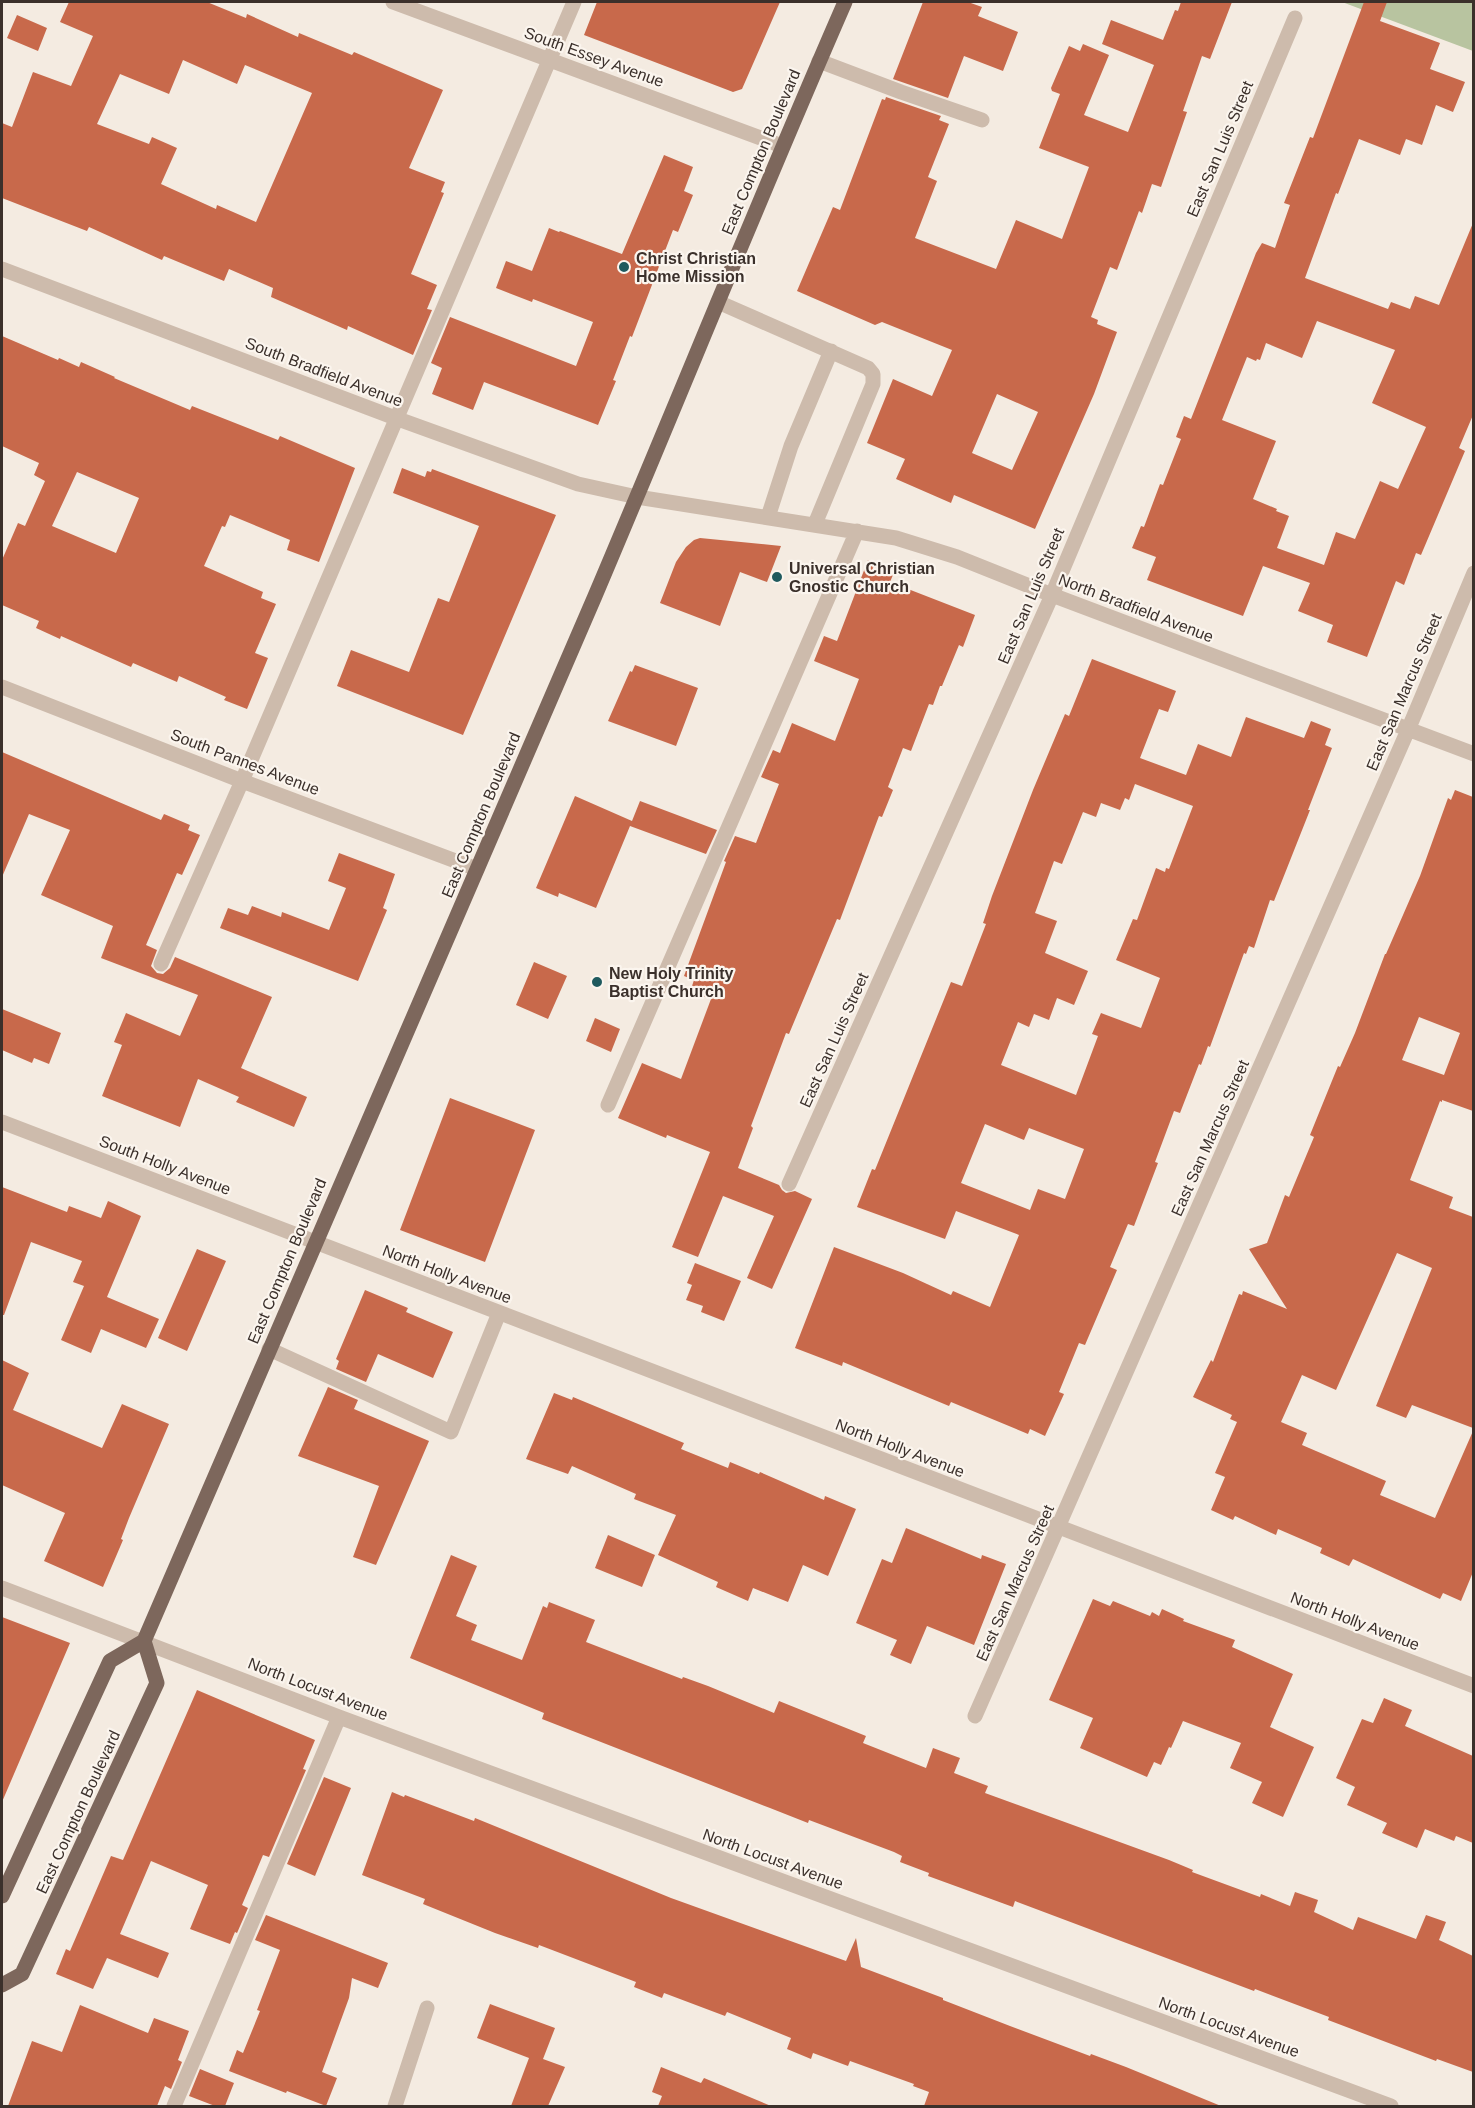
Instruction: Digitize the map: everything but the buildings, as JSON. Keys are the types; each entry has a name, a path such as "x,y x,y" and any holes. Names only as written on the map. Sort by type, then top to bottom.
{"main road":[{"name":"East Compton Boulevard","path":"2,1896 110,1661 144,1641 637,496 782,146 845,2"},
{"name":"East Compton Boulevard","path":"2,1985 22,1974 157,1683 144,1641"}],"street":[{"name":"South Essey Avenue","path":"393,2 782,146"},
{"path":"161,964 398,419 574,2"},
{"name":"East San Luis Street","path":"789,1184 1052,595 1294,18"},
{"path":"819,61 982,120"},
{"name":"South Bradfield Avenue","path":"2,269 398,419 578,484 637,496"},
{"path":"718,302 868,368 873,374 873,384 815,524"},
{"path":"768,517 791,446 831,351"},
{"name":"North Bradfield Avenue","path":"637,496 896,537 957,557 1473,754"},
{"path":"608,1105 856,531"},
{"name":"East San Marcus Street","path":"975,1716 1408,730 1473,573"},
{"name":"South Pannes Avenue","path":"2,687 242,781 477,869"},
{"name":"South Holly Avenue","path":"2,1122 315,1243"},
{"name":"North Holly Avenue","path":"315,1243 1473,1686"},
{"path":"269,1349 452,1432 500,1313"},
{"name":"North Locust Avenue","path":"2,1588 339,1717 1391,2106"},
{"path":"174,2106 339,1717"},
{"path":"395,2106 427,2008"}],"green space":[{"path":"1342,2 1473,2 1473,51"}],"place":[{"name":"Christ Christian Home Mission","path":"624,267"},
{"name":"Universal Christian Gnostic Church","path":"777,577"},
{"name":"New Holy Trinity Baptist Church","path":"597,982"}]}
